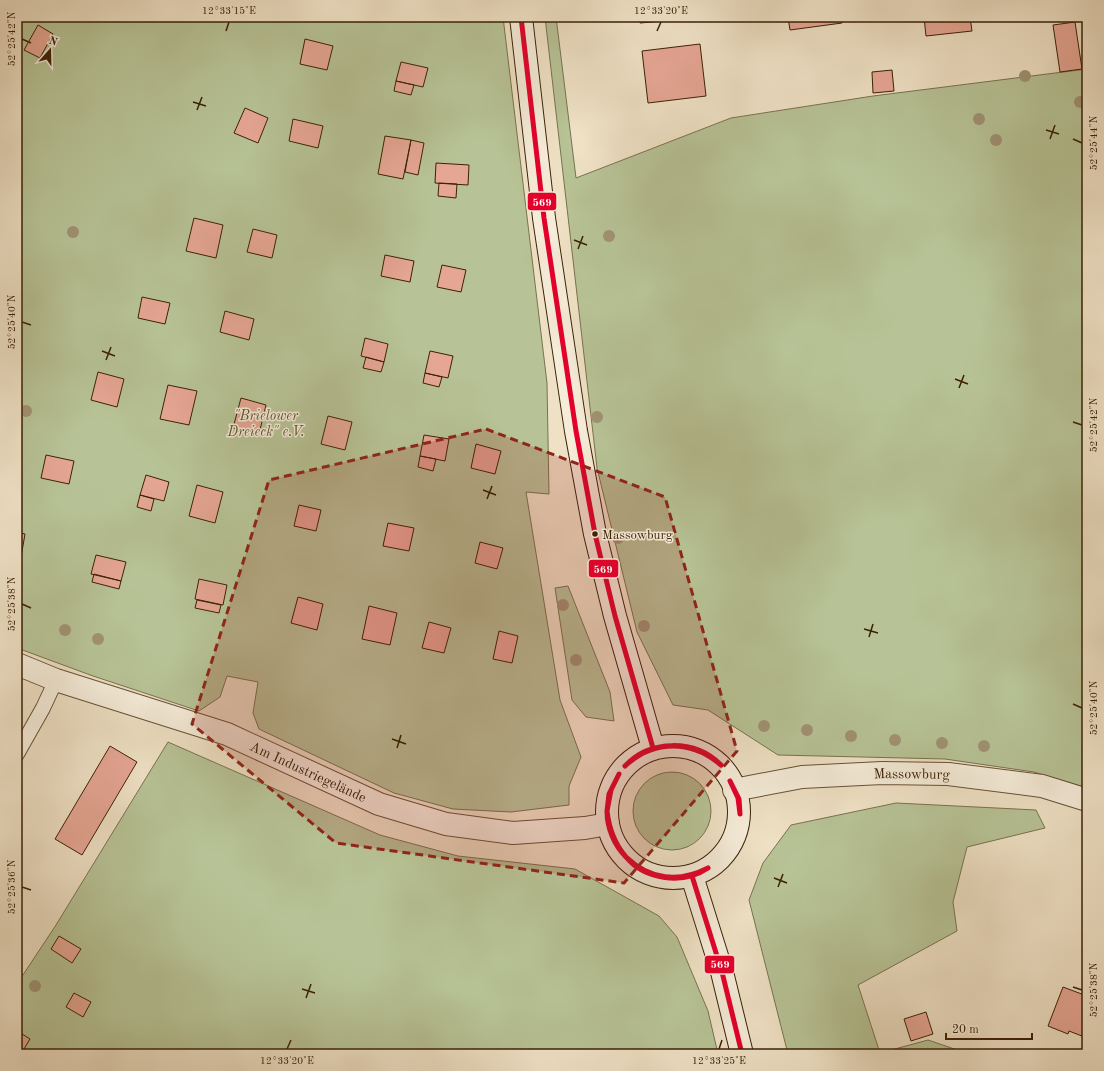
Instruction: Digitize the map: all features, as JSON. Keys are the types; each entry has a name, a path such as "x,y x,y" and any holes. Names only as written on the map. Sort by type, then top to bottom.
{"main road":[{"path":"521,17 544,218 576,431 596,534 615,616 653,748"},
{"name":"Am Industriegelände","path":"17,664 56,680 227,734 379,804 446,824 513,833 584,828 608,824"},
{"path":"666,745 681,745 696,749 710,756 722,766 734,790 740,804 739,822 734,840 724,856 710,868 692,876 674,878 657,876 639,869 624,856 615,844 608,824 607,805 611,786 622,769 636,756 653,748 666,745"},
{"name":"Massowburg","path":"734,790 802,777 882,772 948,774 1042,786 1087,800"},
{"path":"692,876 722,972 742,1054"}],"lane":[{"path":"17,754 43,708 56,680"}],"highlighted area":[{"path":"486,429 665,497 737,751 624,883 336,843 192,724 269,480"}],"green space":[{"name":"\"Brielower Dreieck\" e.V.","path":"17,17 503,17 547,383 549,494 526,492 560,700 581,757 569,786 569,805 511,812 453,809 394,793 259,729 253,713 258,682 227,676 220,697 199,711 93,676 17,648"},
{"path":"545,17 556,17 576,178 731,118 873,96 1087,69 1087,788 1034,772 945,759 778,755 708,710 673,705 637,632 597,468"},
{"path":"568,586 610,692 614,721 586,717 572,700 555,588"},
{"path":"168,742 380,835 458,856 575,869 659,916 677,937 708,1011 718,1054 17,1054 17,984 56,925"},
{"path":"672,772 687,775 700,783 708,796 711,811 708,826 700,839 687,847 672,850 657,847 644,839 636,826 633,811 636,796 644,783 657,775"},
{"path":"896,803 1036,810 1045,828 967,847 953,902 957,931 858,985 880,1053 928,1040 969,1054 788,1054 749,900 763,863 791,825"}],"building":[{"path":"639,17 694,17 695,18 640,23"},
{"path":"788,17 841,17 842,23 790,30"},
{"path":"924,17 970,17 972,31 926,36"},
{"path":"1075,22 1082,69 1060,72 1053,25"},
{"path":"38,25 53,34 40,58 24,50"},
{"path":"305,39 333,46 327,70 300,64"},
{"path":"700,44 706,96 648,103 642,51"},
{"path":"401,62 428,68 423,87 396,81"},
{"path":"892,70 894,91 873,93 872,72"},
{"path":"396,81 414,85 411,95 394,91"},
{"path":"245,108 268,118 258,143 234,133"},
{"path":"293,119 323,126 318,148 289,141"},
{"path":"385,136 411,140 403,179 378,174"},
{"path":"411,140 424,143 418,175 405,172"},
{"path":"436,163 469,165 468,185 435,183"},
{"path":"439,183 457,184 456,198 438,196"},
{"path":"194,218 223,225 216,258 186,251"},
{"path":"253,229 277,235 272,258 247,252"},
{"path":"385,255 414,261 410,282 381,276"},
{"path":"442,265 466,270 461,292 437,287"},
{"path":"142,297 170,303 165,324 138,318"},
{"path":"225,311 254,319 249,340 220,332"},
{"path":"365,338 388,344 384,362 361,356"},
{"path":"430,351 453,356 448,378 425,373"},
{"path":"366,357 384,362 381,372 363,368"},
{"path":"98,372 124,379 117,407 91,400"},
{"path":"425,373 442,377 439,387 423,383"},
{"path":"168,385 197,391 189,425 160,419"},
{"path":"241,398 266,405 259,434 233,428"},
{"path":"328,416 352,422 345,450 321,444"},
{"path":"424,435 449,439 445,461 420,456"},
{"path":"476,444 501,451 495,474 471,468"},
{"path":"46,455 74,461 69,484 41,478"},
{"path":"420,456 436,459 433,471 418,467"},
{"path":"146,475 169,482 164,501 140,495"},
{"path":"197,485 223,492 215,523 189,516"},
{"path":"140,495 154,499 151,511 137,507"},
{"path":"299,505 321,510 316,531 294,526"},
{"path":"388,523 414,528 409,551 383,546"},
{"path":"17,532 25,534 21,557 17,556"},
{"path":"480,542 503,548 497,569 475,563"},
{"path":"96,555 126,562 121,581 91,574"},
{"path":"94,574 121,581 119,589 92,582"},
{"path":"199,579 227,585 223,605 195,599"},
{"path":"298,597 323,604 317,630 291,623"},
{"path":"197,600 221,605 219,613 195,608"},
{"path":"369,606 397,613 390,645 362,639"},
{"path":"429,622 451,628 444,653 422,648"},
{"path":"499,631 518,636 512,663 493,659"},
{"path":"110,746 137,762 82,855 55,839"},
{"path":"59,936 81,949 72,963 51,949"},
{"path":"1063,987 1087,996 1087,1038 1069,1031 1068,1034 1048,1026"},
{"path":"74,993 91,1002 83,1017 66,1007"},
{"path":"926,1012 933,1034 911,1041 904,1019"},
{"path":"19,1032 30,1039 21,1054 17,1054 17,1035"}],"transit line":[{"name":"569","path":"521,17 544,218 576,431 595,534 615,616 653,748"},
{"name":"569","path":"625,766 635,757 647,751 660,747 673,746 699,750 710,756 721,765"},
{"name":"569","path":"625,766 636,757 648,751 660,747 673,746 686,747 698,751 721,765"},
{"name":"569","path":"607,811 609,794 619,774"},
{"name":"569","path":"607,811 611,790 619,774"},
{"name":"569","path":"730,781 739,799 740,814"},
{"name":"569","path":"730,781 738,798 740,814"},
{"name":"569","path":"607,811 613,835 618,846 626,857"},
{"name":"569","path":"607,811 608,824 612,836 626,857"},
{"name":"569","path":"626,857 645,871 665,877 686,876 708,868"},
{"name":"569","path":"626,857 643,871 665,878 687,877 708,868"},
{"name":"569","path":"692,876 722,972 742,1054"}],"place":[{"name":"Massowburg","path":"595,534"}]}
